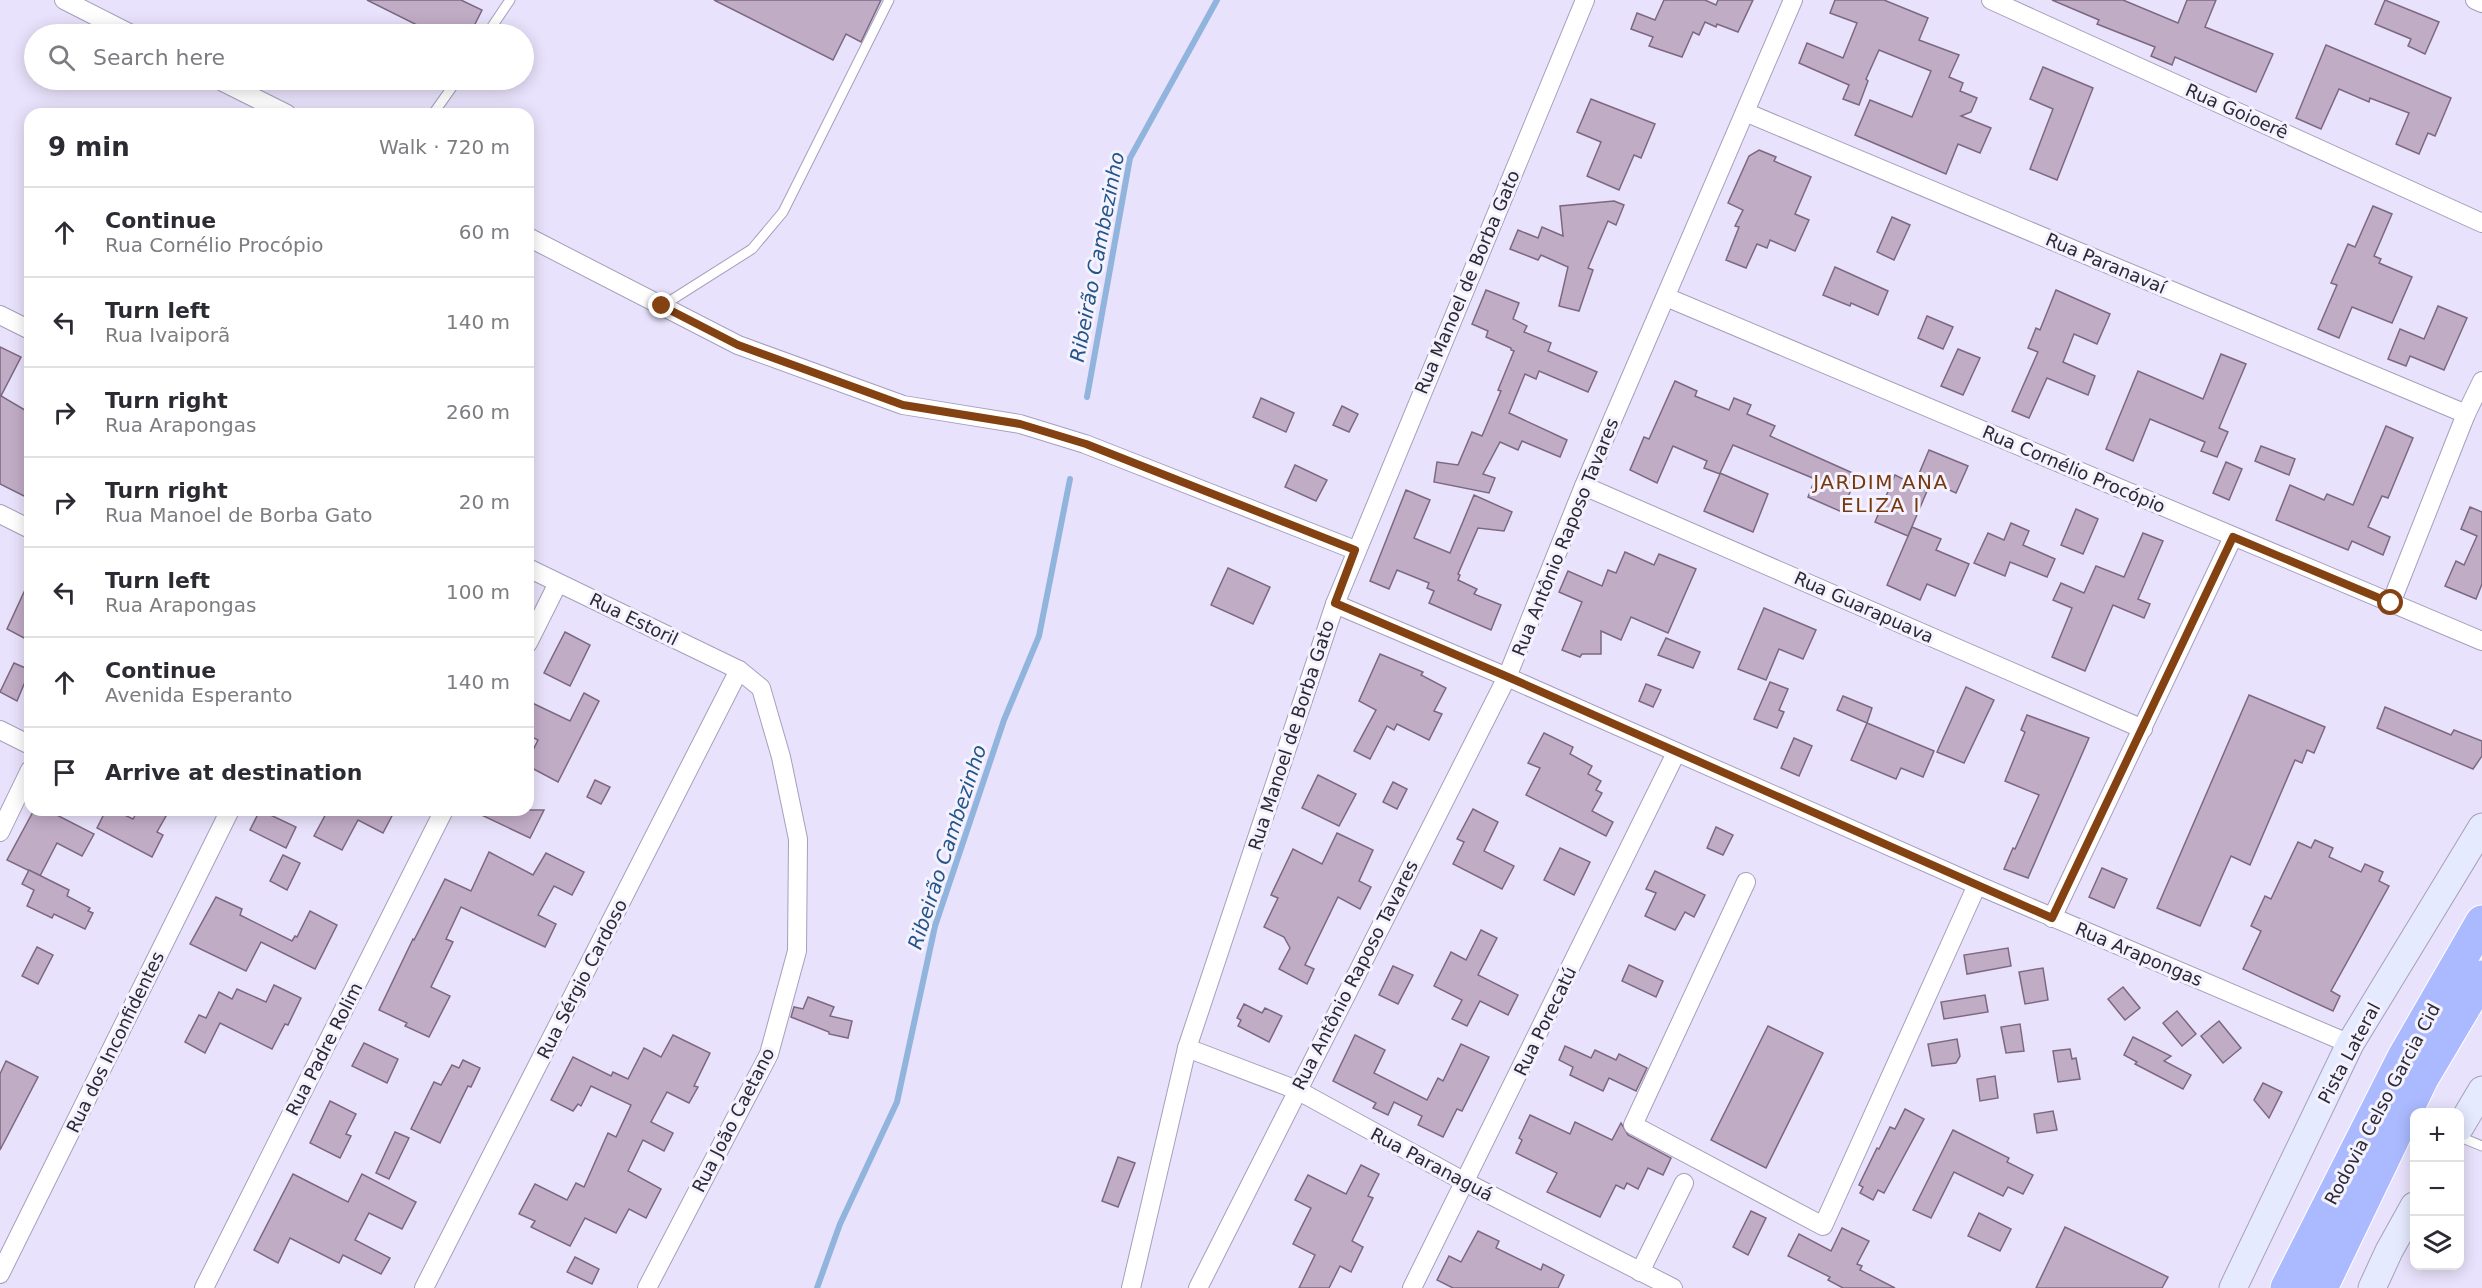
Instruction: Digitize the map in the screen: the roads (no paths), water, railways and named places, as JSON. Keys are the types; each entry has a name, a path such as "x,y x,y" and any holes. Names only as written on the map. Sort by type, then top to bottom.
{"highway":[{"name":"Rodovia Celso Garcia Cid","path":"2287,1288 2404,1057 2482,922"},
{"name":"Rodovia Celso Garcia Cid","path":"2320,1288 2422,1078 2482,977"}],"street":[{"path":"63,0 111,24"},
{"name":"Rua Manoel de Borba Gato","path":"1131,1288 1187,1048 1335,603 1355,550 1585,0"},
{"name":"Rua Antônio Raposo Tavares","path":"1198,1288 1508,677 1584,486 1793,0"},
{"name":"Rua Goioerê","path":"1991,0 2482,223"},
{"path":"2475,0 2482,3"},
{"path":"239,90 274,108"},
{"name":"Rua Paranavaí","path":"1745,112 2466,414"},
{"path":"534,240 738,345 903,405 1020,424 1069,439 1355,550"},
{"name":"Rua Cornélio Procópio","path":"1665,297 2482,641"},
{"path":"0,315 24,327"},
{"path":"2391,603 2466,414 2482,381"},
{"name":"Rua Guarapuava","path":"1584,486 2143,729"},
{"path":"0,514 24,527"},
{"path":"2052,918 2233,537"},
{"name":"Rua Estoril","path":"534,571 739,670"},
{"path":"534,631 558,583"},
{"name":"Rua Arapongas","path":"1335,603 1508,677 2052,918 2350,1044"},
{"name":"Rua Sérgio Cardoso","path":"424,1288 739,670"},
{"name":"Rua João Caetano","path":"647,1288 770,1054 797,951 798,839 781,758 760,688 739,670"},
{"path":"0,730 24,742"},
{"name":"Rua Porecatú","path":"1413,1288 1676,753"},
{"path":"0,832 24,782"},
{"name":"Rua dos Inconfidentes","path":"0,1274 227,816"},
{"name":"Rua Padre Rolim","path":"204,1288 441,816"},
{"name":"Pista Lateral","path":"2233,1288 2350,1044 2482,827"},
{"path":"1746,882 1633,1125 1823,1226 1977,885"},
{"name":"Rua Paranaguá","path":"1187,1048 1297,1090 1465,1182 1672,1288"},
{"path":"2464,1120 2482,1090"},
{"path":"1640,1272 1684,1183"},
{"path":"2372,1288 2389,1251 2410,1215"}],"lane":[{"path":"494,24 510,0"},
{"path":"662,306 752,249 783,212 889,0"},
{"path":"437,108 449,90"},
{"path":"2464,1139 2482,1146"}],"waterway":[{"name":"Ribeirão Cambezinho","path":"1087,397 1130,158 1217,0"},
{"name":"Ribeirão Cambezinho","path":"817,1288 840,1224 897,1102 935,926 1004,720 1039,636 1070,479"}],"district":[{"name":"JARDIM ANA ELIZA I","path":"1881,494"}]}
